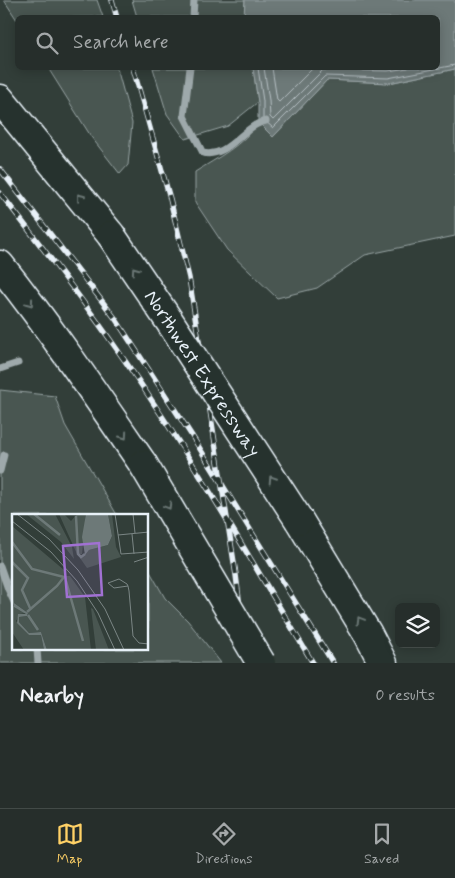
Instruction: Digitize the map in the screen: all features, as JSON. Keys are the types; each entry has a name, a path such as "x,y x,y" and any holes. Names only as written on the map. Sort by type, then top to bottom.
{"highway":[{"name":"Northwest Expressway","path":"0,99 111,235 299,520 384,663"},
{"path":"0,265 23,293 143,464 261,663"}],"shaded area":[{"path":"4,0 97,0 102,15 15,15 15,17"},
{"path":"132,0 245,0 244,15 136,15"},
{"path":"455,69 455,236 365,255 317,288 277,298 227,250 195,202 195,172 238,144 258,122 274,136 327,80 389,83"},
{"path":"49,70 118,70 132,123 128,165 120,174 92,138"},
{"path":"154,70 253,70 258,102 228,126 185,139 167,114"},
{"path":"0,390 55,396 65,425 116,514 12,514 12,650 149,650 149,570 165,598 188,621 221,663 0,663"}],"water":[{"path":"245,0 455,0 455,69 389,83 327,80 273,137 258,122 258,102 253,70 440,70 440,15 244,15"}],"waterway":[{"path":"193,15 194,0"},
{"path":"190,70 184,116 203,153 212,154 228,147 250,129 266,121"},
{"path":"0,369 18,363"},
{"path":"0,471 4,455"},
{"path":"0,566 12,598"},
{"path":"37,650 38,663"}],"railway":[{"path":"112,0 116,15"},
{"path":"134,70 170,199 189,278 236,575 247,663"},
{"path":"0,169 115,318 192,436 333,663"},
{"path":"0,193 74,289 168,425 313,663"}]}
